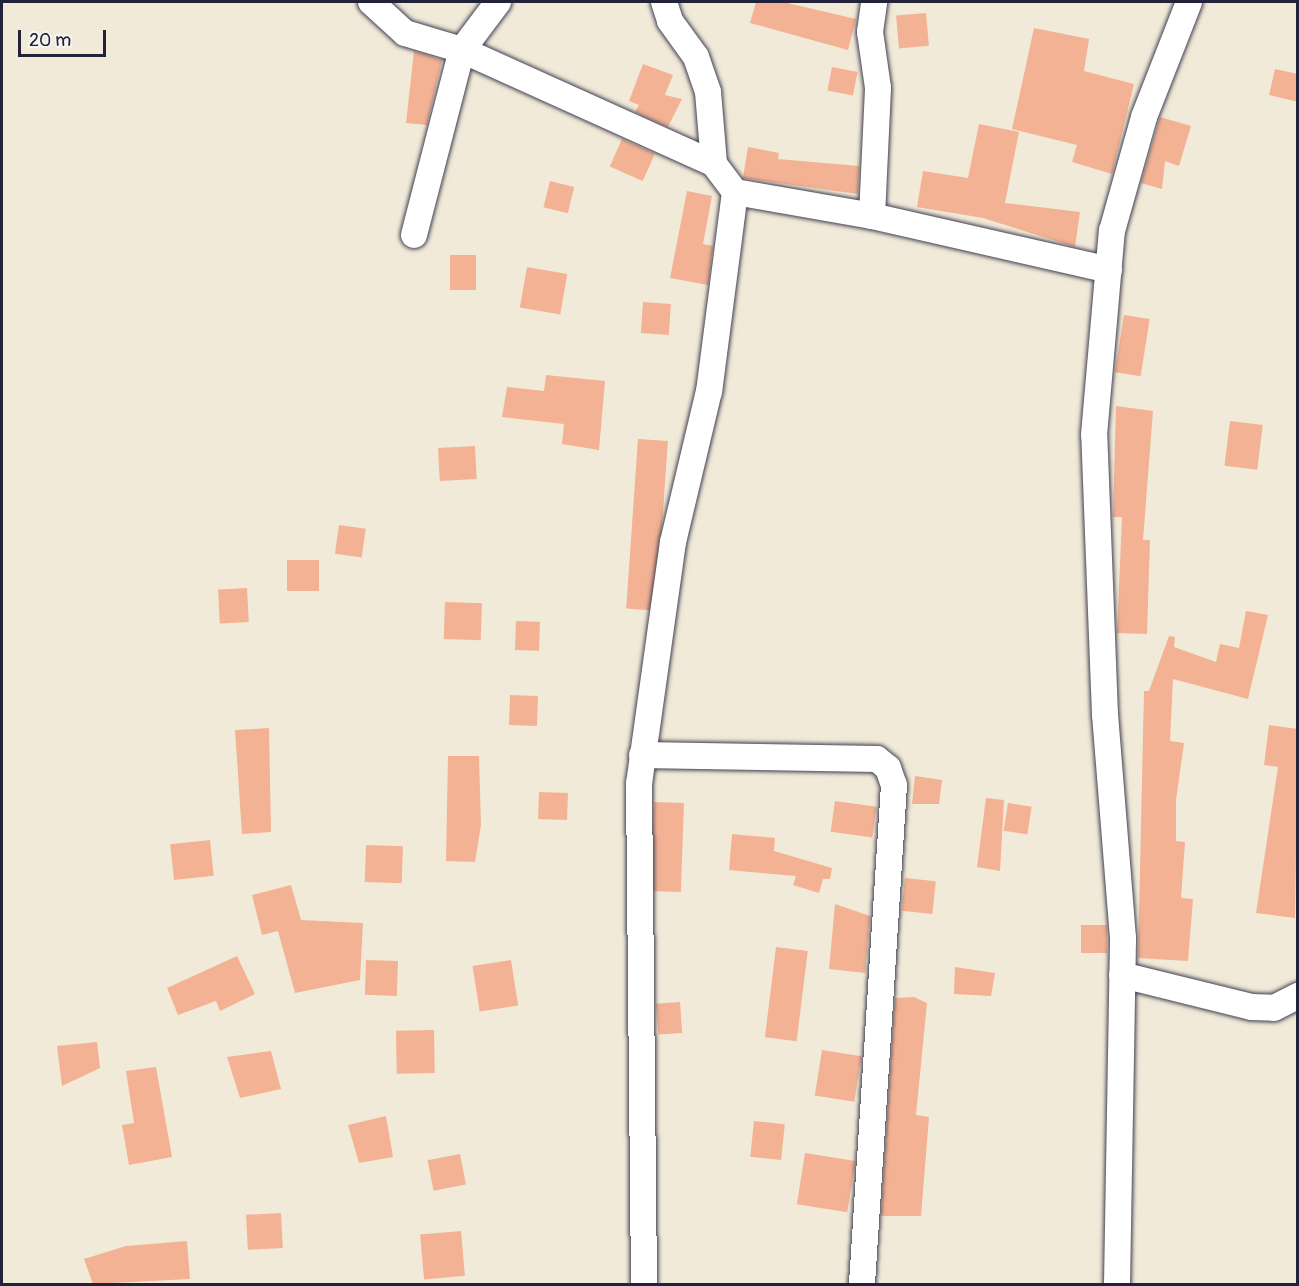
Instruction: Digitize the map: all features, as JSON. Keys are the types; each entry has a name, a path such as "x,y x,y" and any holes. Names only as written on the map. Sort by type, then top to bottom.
{"street":[{"path":"371,2 405,33 462,50 714,164 735,192 872,216 1109,270"},
{"path":"414,235 462,50 498,2"},
{"path":"664,2 670,21 696,57 708,92 714,164"},
{"path":"872,216 878,88 870,32 874,2"},
{"path":"1117,1284 1122,975 1094,435 1112,231 1144,117 1189,2"},
{"path":"645,1284 642,755 673,542 709,391 735,192"},
{"path":"642,755 877,759 888,768 894,785 862,1284"},
{"path":"1122,975 1251,1007 1274,1008 1298,996"}],"building":[{"path":"756,2 783,2 856,19 848,50 750,23"},
{"path":"926,13 929,46 899,48 896,16"},
{"path":"1034,28 1089,39 1084,71 1134,84 1112,174 1072,162 1077,145 1012,129"},
{"path":"414,51 442,60 427,125 406,123"},
{"path":"643,64 673,75 665,95 682,99 668,127 635,112 639,105 629,101"},
{"path":"832,67 858,72 853,96 827,91"},
{"path":"1275,69 1298,74 1298,102 1269,95"},
{"path":"1160,117 1191,126 1179,166 1165,161 1162,189 1141,183"},
{"path":"979,124 1019,132 1005,203 1080,212 1075,247 983,218 917,207 923,171 968,178"},
{"path":"622,139 655,154 643,181 610,166"},
{"path":"748,147 779,153 778,159 859,166 858,194 743,178"},
{"path":"550,181 574,187 568,213 543,207"},
{"path":"687,191 712,196 703,244 713,246 708,285 670,278"},
{"path":"450,255 476,255 476,290 450,290"},
{"path":"527,267 567,274 560,314 520,307"},
{"path":"643,302 671,304 669,335 641,333"},
{"path":"1124,315 1150,319 1141,376 1115,372"},
{"path":"546,375 605,381 599,450 562,444 564,424 502,417 507,387 544,391"},
{"path":"1116,406 1153,411 1143,540 1150,540 1147,634 1117,633 1122,517 1113,517"},
{"path":"1230,421 1263,425 1257,470 1225,466"},
{"path":"638,439 668,441 656,611 626,609"},
{"path":"475,446 477,479 440,481 438,448"},
{"path":"339,525 366,529 362,557 335,554"},
{"path":"287,560 319,560 319,591 287,591"},
{"path":"247,588 249,622 220,623 218,590"},
{"path":"445,602 482,603 481,640 444,639"},
{"path":"1246,611 1268,615 1248,699 1173,679 1170,741 1184,743 1176,800 1176,841 1185,842 1181,898 1193,899 1188,961 1138,958 1144,691 1149,691 1169,636 1175,637 1174,647 1216,662 1220,644 1239,648"},
{"path":"516,621 540,622 539,651 515,650"},
{"path":"510,695 538,696 537,726 509,725"},
{"path":"1269,725 1298,729 1295,918 1256,913 1278,767 1264,765"},
{"path":"269,728 271,832 242,834 235,730"},
{"path":"448,756 479,756 481,825 475,862 446,861"},
{"path":"915,776 942,780 939,804 912,804"},
{"path":"539,792 568,793 567,820 538,819"},
{"path":"986,798 1004,800 1000,871 977,867"},
{"path":"835,801 877,807 872,838 831,832"},
{"path":"654,802 684,803 681,892 651,891"},
{"path":"1008,803 1032,807 1027,834 1004,831"},
{"path":"732,834 775,838 774,851 832,868 830,879 823,879 819,893 793,885 796,876 729,870"},
{"path":"210,840 214,876 174,880 170,844"},
{"path":"366,845 403,846 402,883 365,882"},
{"path":"905,878 936,881 932,914 902,911"},
{"path":"291,885 301,920 363,923 360,980 295,993 278,931 262,935 252,895"},
{"path":"835,904 870,916 865,973 829,969"},
{"path":"1081,925 1107,925 1107,953 1081,953"},
{"path":"776,947 808,951 797,1041 765,1037"},
{"path":"237,956 255,994 220,1011 216,1001 178,1015 167,988"},
{"path":"366,960 398,961 397,996 365,995"},
{"path":"511,960 518,1005 480,1012 472,966"},
{"path":"955,967 995,973 991,996 954,994"},
{"path":"914,997 927,1003 916,1115 929,1117 921,1216 881,1216 895,998"},
{"path":"680,1002 682,1033 658,1035 656,1004"},
{"path":"434,1030 435,1073 397,1074 396,1031"},
{"path":"97,1042 100,1068 62,1086 57,1046"},
{"path":"822,1050 862,1056 854,1102 815,1095"},
{"path":"271,1051 281,1089 240,1098 227,1057"},
{"path":"156,1067 172,1157 129,1165 122,1125 134,1123 126,1071"},
{"path":"386,1116 393,1157 359,1163 348,1125"},
{"path":"754,1121 785,1124 781,1160 750,1157"},
{"path":"805,1153 855,1161 847,1212 797,1204"},
{"path":"460,1154 466,1184 434,1191 428,1160"},
{"path":"281,1213 283,1248 248,1250 246,1215"},
{"path":"461,1231 465,1276 424,1279 420,1235"},
{"path":"187,1241 190,1279 93,1284 84,1259 126,1246"}]}
